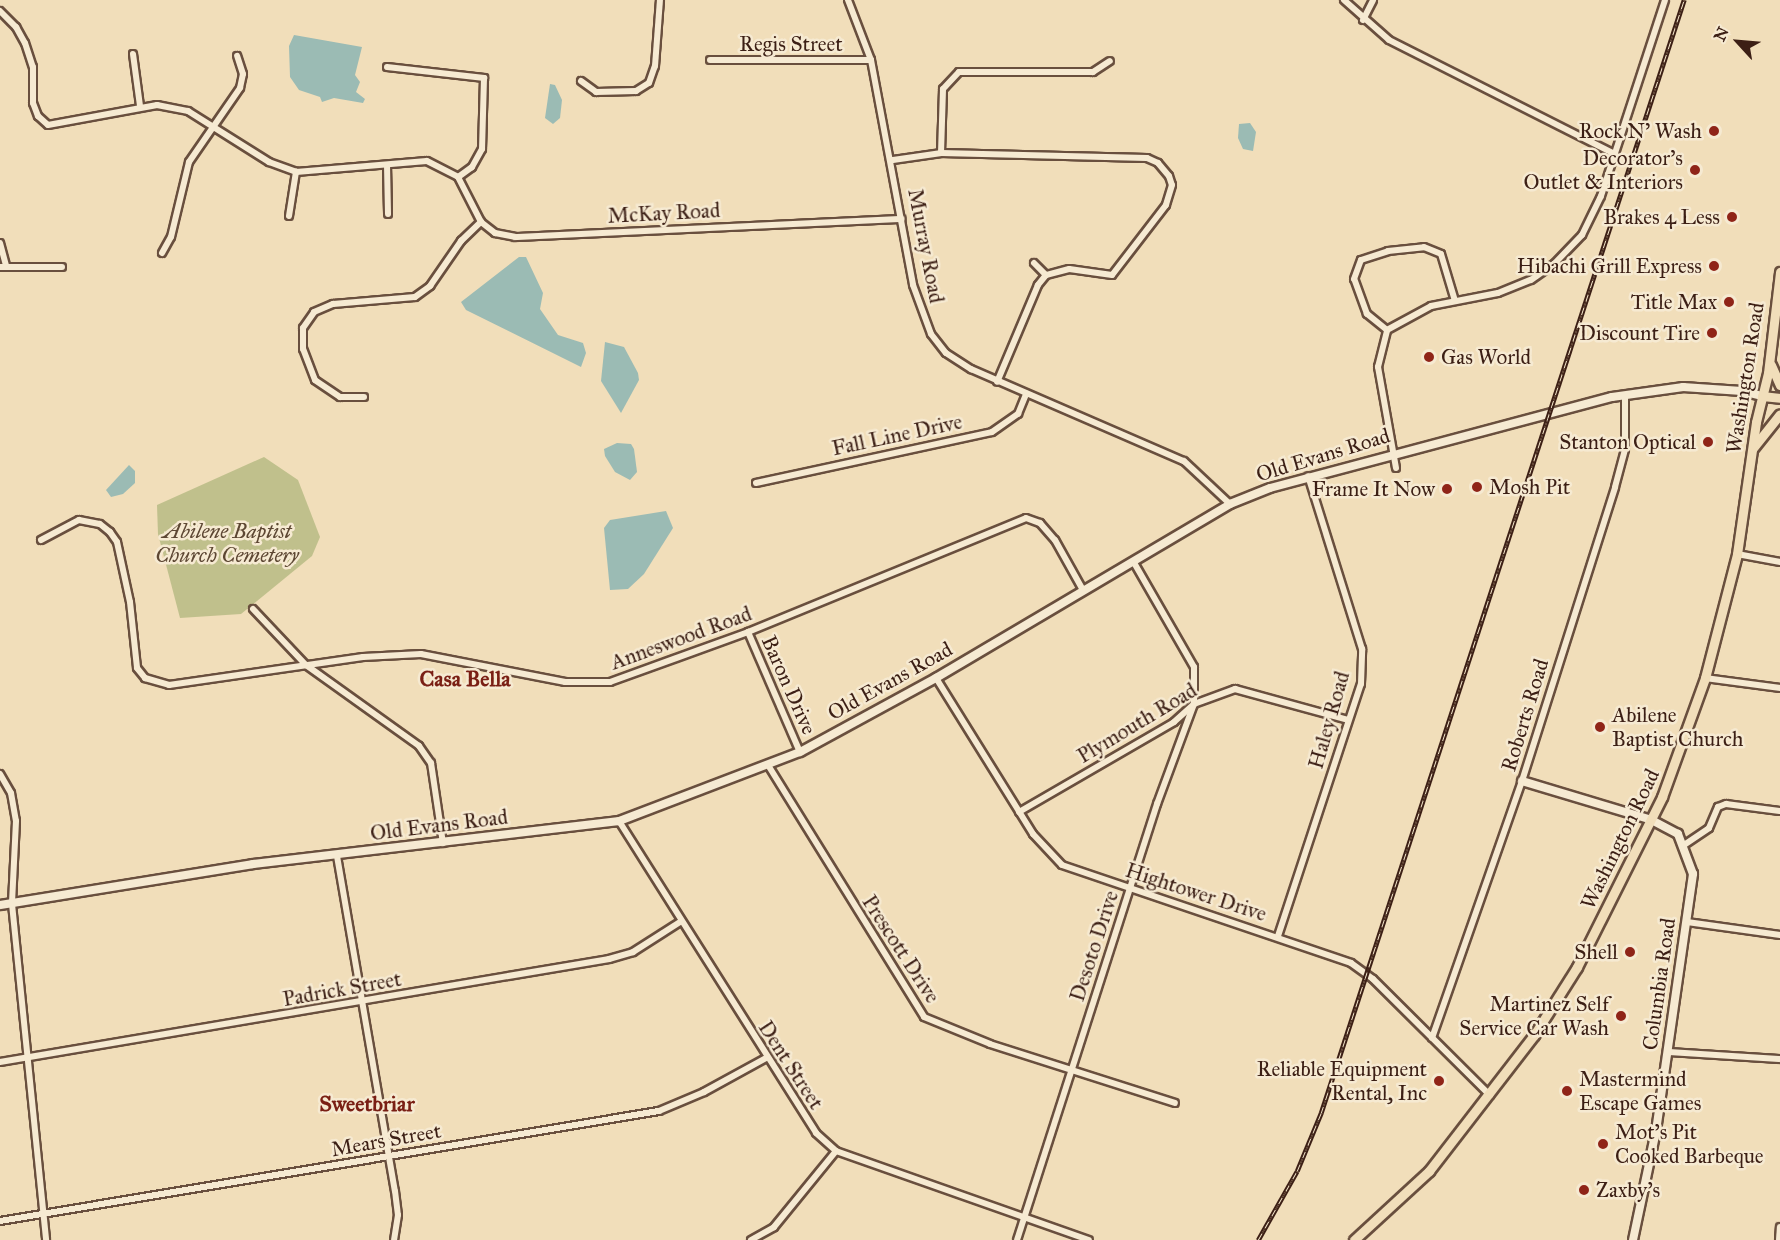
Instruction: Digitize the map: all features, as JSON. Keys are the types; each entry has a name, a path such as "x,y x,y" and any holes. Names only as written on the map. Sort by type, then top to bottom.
{"main road":[{"name":"Washington Road","path":"1354,1240 1429,1171 1490,1095 1577,967 1652,820 1683,745 1705,678 1737,554 1752,450 1770,363 1780,272"},
{"path":"1770,363 1780,385"},
{"path":"1762,396 1780,398"},
{"path":"1752,450 1780,414"},
{"name":"Columbia Road","path":"1633,1240 1668,1052 1693,874 1684,845 1673,829 1652,820"}],"street":[{"path":"581,81 596,92 636,91 649,84 655,66 660,0"},
{"name":"Murray Road","path":"848,0 871,60 893,160 913,285 931,334 946,354 997,382 1184,461 1230,504"},
{"path":"1344,0 1363,20 1389,40 1460,78 1615,154"},
{"path":"1363,20 1373,0"},
{"path":"1396,468 1378,367 1387,330 1418,311 1511,289 1539,275 1566,253 1596,210 1665,0"},
{"path":"0,11 16,27 25,44 33,68 33,104 38,116 48,125 140,106 157,105 188,111 213,123 250,151 296,172 427,161 458,177 481,222 461,241 430,286 415,297 333,304 314,312 303,328 303,349 315,380 340,397 364,397"},
{"path":"133,54 140,106"},
{"path":"162,253 171,237 189,162 213,123 240,88 243,74 237,56"},
{"name":"Regis Street","path":"710,60 871,60"},
{"path":"941,153 943,89 959,72 1094,72 1110,61"},
{"path":"387,67 484,78 482,149 472,167 458,177"},
{"path":"893,160 941,153 1147,158 1158,162 1170,176 1172,185 1166,205 1112,275 1068,269 1046,275 1038,285 997,382"},
{"path":"387,165 388,214"},
{"path":"289,216 296,172"},
{"name":"McKay Road","path":"481,222 495,233 515,237 902,219"},
{"path":"0,243 3,266 62,267"},
{"path":"1387,330 1367,314 1360,297 1354,279 1361,260 1388,251 1424,247 1441,254 1455,301"},
{"path":"1034,263 1046,275"},
{"name":"Old Evans Road","path":"0,905 252,864 337,856 620,821 800,752 936,678 1230,504 1308,476 1579,403 1666,388 1694,387 1762,396"},
{"name":"Fall Line Drive","path":"756,483 992,432 1018,414 1026,394"},
{"name":"Roberts Road","path":"1432,1038 1522,781 1615,487 1625,449 1625,396"},
{"name":"Haley Road","path":"1278,936 1361,684 1362,649 1308,476"},
{"name":"Anneswood Road","path":"41,540 80,520 100,524 110,532 117,542 130,602 137,668 156,683 169,685 306,665 422,654 565,682 601,683 748,632 1026,518 1040,523 1055,540 1083,590"},
{"path":"1737,554 1780,562"},
{"name":"Desoto Drive","path":"1017,1240 1130,888 1194,704 1197,681 1187,655 1133,561"},
{"path":"253,609 306,665 419,746 431,763 443,843"},
{"name":"Baron Drive","path":"748,632 800,752"},
{"name":"Hightower Drive","path":"936,678 1019,812 1062,865 1278,936 1358,967 1490,1095"},
{"path":"1705,678 1780,688"},
{"name":"Plymouth Road","path":"1019,812 1174,722 1194,704 1235,689 1348,720"},
{"name":"Prescott Drive","path":"768,765 924,1017 1071,1070 1175,1103"},
{"path":"0,774 11,794 17,832 12,904 46,1240"},
{"path":"1522,781 1652,820"},
{"path":"1684,845 1709,828 1718,807 1726,804 1780,811"},
{"name":"Dent Street","path":"620,821 766,1059 816,1133 836,1151 1089,1240"},
{"path":"337,856 398,1215 394,1240"},
{"name":"Padrick Street","path":"0,1062 363,1003 609,959 633,952 680,922"},
{"path":"1687,922 1780,934"},
{"path":"1668,1052 1780,1059"},
{"name":"Mears Street","path":"0,1221 42,1216 389,1155 659,1112 766,1059"},
{"path":"751,1240 774,1227 836,1151"},
{"path":"1779,1240 1780,1227"}],"green space":[{"name":"Abilene Baptist Church Cemetery","path":"264,457 298,480 320,537 312,556 241,614 180,618 158,534 157,505"}],"water":[{"path":"294,35 362,47 355,75 360,82 356,92 365,99 363,103 334,98 322,102 320,97 299,90 290,77 289,46"},
{"path":"550,84 555,85 562,100 560,118 553,124 545,118"},
{"path":"1250,123 1256,132 1253,151 1243,149 1238,138 1239,124"},
{"path":"519,257 526,257 543,293 540,309 558,335 583,343 586,353 581,367 466,310 461,302"},
{"path":"605,342 624,347 638,373 639,380 621,413 601,381"},
{"path":"617,443 631,444 634,449 637,472 630,480 615,472 605,456 604,449"},
{"path":"129,465 135,471 135,483 123,494 111,497 106,490"},
{"path":"666,511 673,528 644,574 628,589 610,590 604,528 610,520"}],"railway":[{"path":"1258,1240 1297,1171 1321,1113 1684,0"}],"place":[{"name":"Rock N' Wash","path":"1714,131"},
{"name":"Decorator's Outlet & Interiors","path":"1695,170"},
{"name":"Brakes 4 Less","path":"1732,217"},
{"name":"Hibachi Grill Express","path":"1714,266"},
{"name":"Title Max","path":"1729,302"},
{"name":"Discount Tire","path":"1712,333"},
{"name":"Gas World","path":"1429,357"},
{"name":"Stanton Optical","path":"1708,442"},
{"name":"Mosh Pit","path":"1477,487"},
{"name":"Frame It Now","path":"1447,489"},
{"name":"Abilene Baptist Church","path":"1600,727"},
{"name":"Shell","path":"1630,952"},
{"name":"Martinez Self Service Car Wash","path":"1621,1016"},
{"name":"Reliable Equipment Rental, Inc","path":"1439,1081"},
{"name":"Mastermind Escape Games","path":"1567,1091"},
{"name":"Mot's Pit Cooked Barbeque","path":"1603,1144"},
{"name":"Zaxby's","path":"1584,1190"}],"district":[{"name":"Casa Bella","path":"465,679"},
{"name":"Sweetbriar","path":"367,1104"}]}
